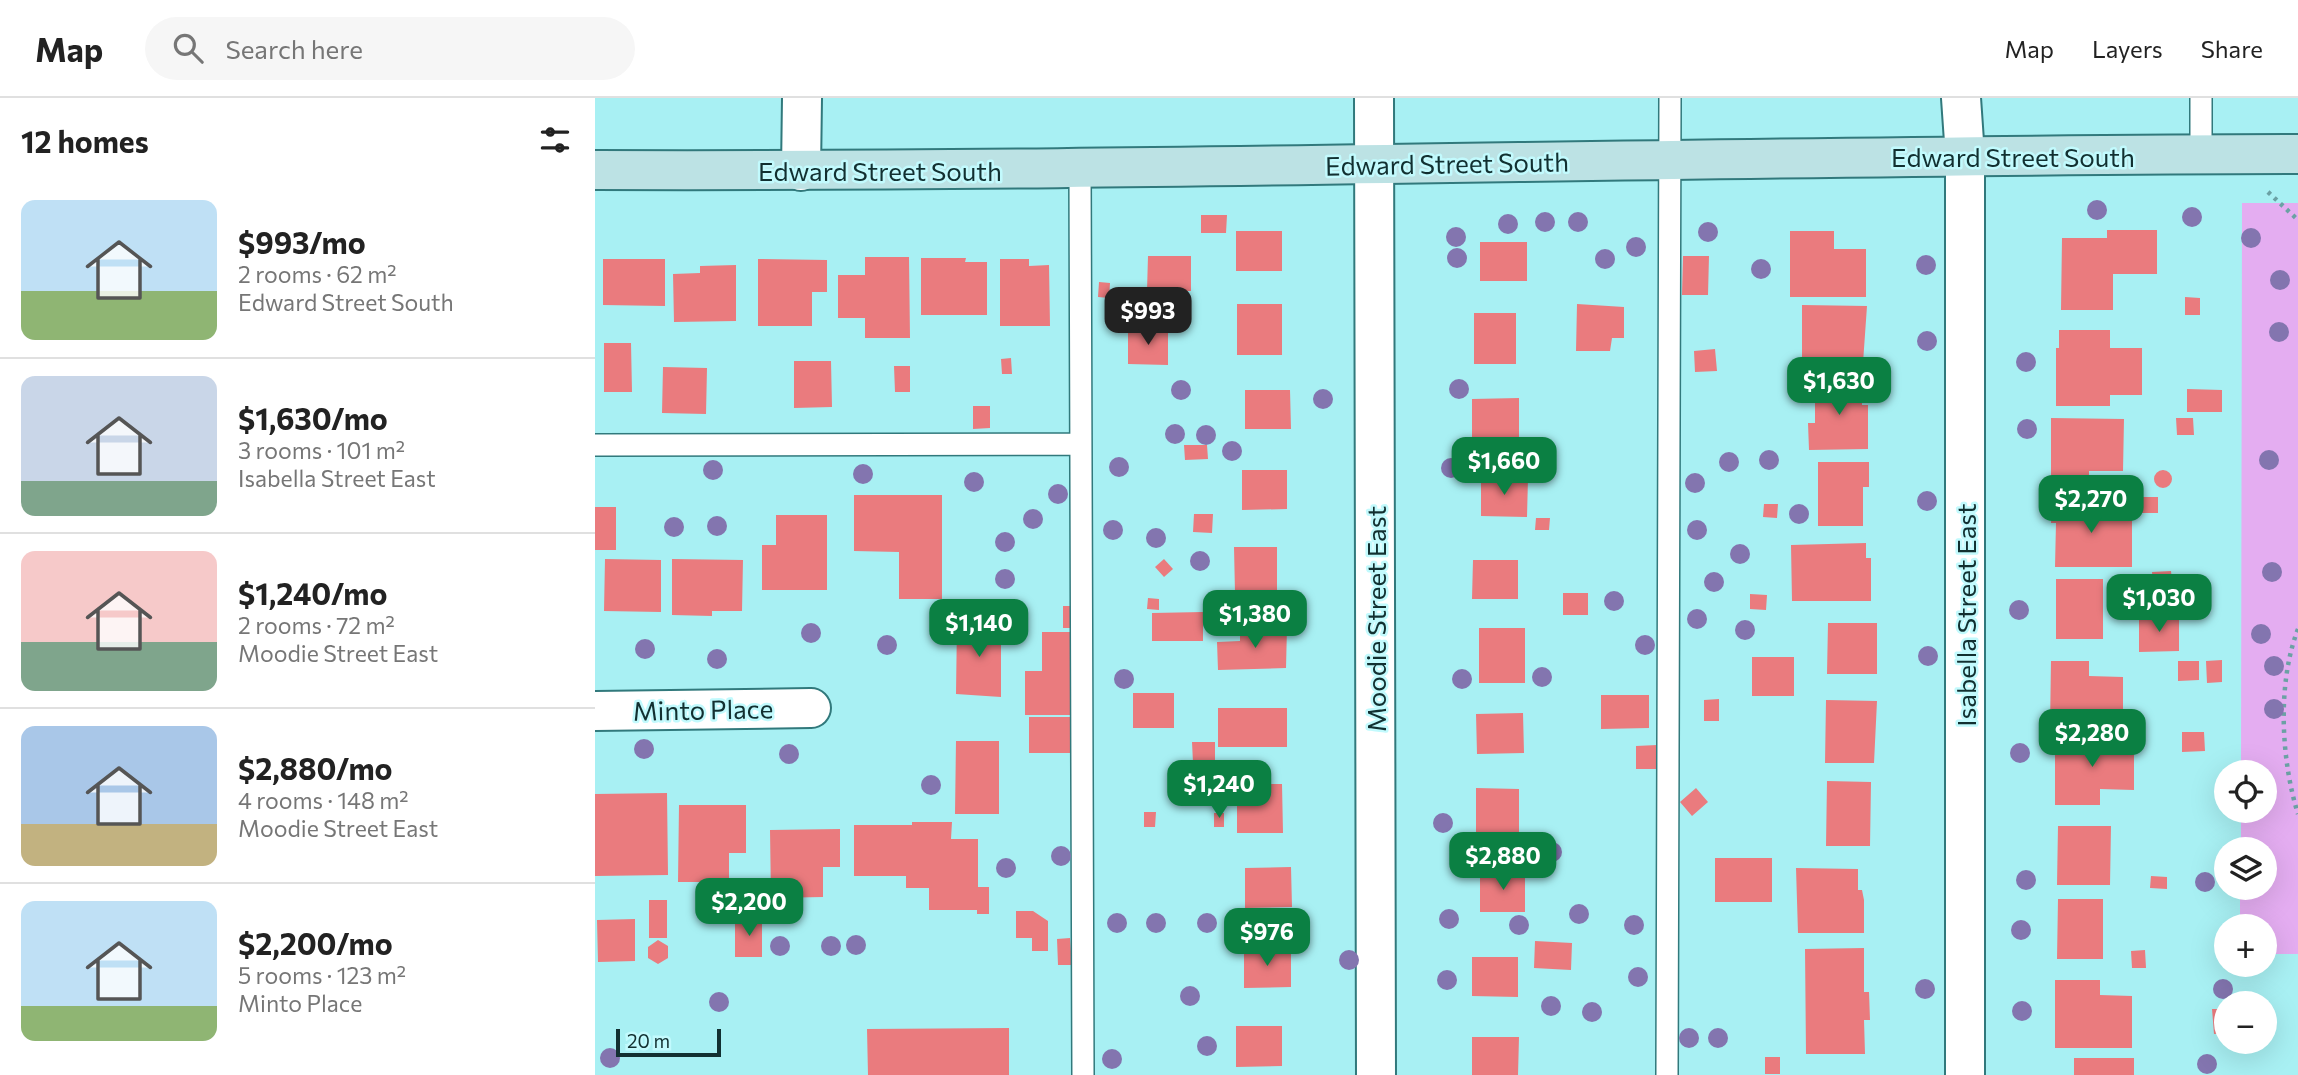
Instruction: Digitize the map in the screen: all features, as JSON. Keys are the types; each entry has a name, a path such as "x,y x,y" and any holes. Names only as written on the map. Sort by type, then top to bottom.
{"main road":[{"name":"Edward Street South","path":"595,170 1080,169 1671,159 2298,154"}],"street":[{"path":"801,171 802,98"},
{"name":"Moodie Street East","path":"1374,98 1376,1075"},
{"name":"Isabella Street East","path":"1961,98 1965,156 1965,1075"},
{"name":"Minto Place","path":"595,711 811,708"}],"lane":[{"path":"1667,1075 1670,98"},
{"path":"2201,98 2201,155"},
{"path":"1080,169 1083,1075"},
{"path":"595,445 1079,444"}],"path":[{"path":"2298,629 2287,678 2285,717 2292,795 2298,814"}],"shaded area":[{"path":"2242,203 2298,203 2298,954 2277,954 2277,914 2240,914 2240,900 2277,900 2277,837 2241,837 2241,823 2277,823 2277,760 2241,760"}],"building":[{"path":"1201,215 1227,215 1226,233 1201,233"},
{"path":"2107,230 2157,230 2157,274 2113,274 2113,310 2061,310 2062,238 2107,238"},
{"path":"1236,231 1282,231 1282,271 1236,271"},
{"path":"1790,231 1834,231 1834,249 1866,249 1866,297 1790,297"},
{"path":"1480,242 1527,242 1527,281 1480,281"},
{"path":"1148,256 1191,256 1191,291 1147,291"},
{"path":"1683,256 1709,256 1708,295 1682,295"},
{"path":"865,257 909,257 910,338 865,338 865,318 838,318 838,275 865,275"},
{"path":"921,258 966,258 965,262 987,262 987,315 921,315"},
{"path":"603,259 665,259 665,306 603,305"},
{"path":"758,259 827,260 827,292 812,292 812,326 758,326"},
{"path":"1000,259 1029,259 1029,266 1049,265 1050,326 1000,326"},
{"path":"736,265 736,321 674,322 673,274 700,273 700,266"},
{"path":"1099,282 1110,283 1109,298 1098,297"},
{"path":"2185,297 2200,298 2200,315 2185,315"},
{"path":"1237,304 1282,304 1282,355 1237,355"},
{"path":"1577,304 1624,307 1624,338 1612,338 1610,351 1576,351"},
{"path":"1802,305 1867,306 1862,377 1802,377"},
{"path":"1474,313 1516,313 1516,364 1474,364"},
{"path":"1128,329 1168,330 1168,365 1128,364"},
{"path":"2059,330 2110,330 2110,348 2142,348 2142,395 2110,395 2110,406 2056,406 2056,348 2059,348"},
{"path":"604,343 631,343 632,392 604,392"},
{"path":"1715,349 1717,371 1695,372 1694,351"},
{"path":"1011,358 1012,374 1002,374 1001,359"},
{"path":"794,361 831,361 832,407 794,408"},
{"path":"894,366 910,366 910,392 895,392"},
{"path":"663,367 707,368 706,414 662,413"},
{"path":"1815,381 1862,381 1862,405 1868,405 1868,449 1809,450 1808,423 1815,423"},
{"path":"2187,389 2222,390 2222,412 2187,412"},
{"path":"1245,390 1290,390 1291,429 1245,429"},
{"path":"1519,398 1519,438 1472,438 1472,399"},
{"path":"973,406 990,406 990,428 973,429"},
{"path":"2051,418 2124,419 2123,471 2089,471 2089,487 2051,487"},
{"path":"2176,418 2193,418 2194,435 2177,435"},
{"path":"1184,445 1207,445 1208,459 1185,460"},
{"path":"1818,462 1869,462 1869,487 1863,487 1863,526 1818,526"},
{"path":"1242,470 1287,470 1287,509 1242,510"},
{"path":"2163,470 2169,473 2172,479 2169,485 2163,488 2157,485 2154,479 2157,473"},
{"path":"1481,477 1528,478 1527,517 1481,516"},
{"path":"2127,482 2137,482 2137,494 2127,494"},
{"path":"854,495 942,495 942,599 899,599 899,552 854,551"},
{"path":"2115,497 2158,497 2158,513 2115,513"},
{"path":"2052,499 2100,500 2100,514 2132,515 2132,567 2055,567 2056,523 2051,523"},
{"path":"1764,504 1778,504 1777,518 1763,517"},
{"path":"595,507 616,507 616,550 595,550"},
{"path":"1194,514 1213,514 1212,533 1193,532"},
{"path":"776,515 827,515 827,590 762,590 762,545 776,545"},
{"path":"1536,518 1550,518 1549,530 1535,530"},
{"path":"1866,543 1866,558 1871,558 1871,601 1792,601 1791,545"},
{"path":"1234,547 1277,547 1277,592 1235,593"},
{"path":"605,559 661,560 661,612 604,611"},
{"path":"672,559 743,560 742,611 712,611 712,616 672,615"},
{"path":"1164,559 1173,569 1164,577 1155,567"},
{"path":"1473,560 1518,560 1518,599 1472,599"},
{"path":"2171,571 2172,581 2153,582 2152,572"},
{"path":"2056,579 2103,579 2103,639 2056,639"},
{"path":"1563,593 1588,593 1588,615 1563,615"},
{"path":"1750,594 1767,595 1766,610 1750,609"},
{"path":"1148,598 1159,599 1159,610 1147,609"},
{"path":"1063,606 1073,606 1073,628 1063,628"},
{"path":"1203,612 1203,641 1152,641 1152,613"},
{"path":"2139,616 2179,616 2179,651 2139,652"},
{"path":"957,622 1001,622 1001,697 956,694"},
{"path":"1828,623 1877,623 1877,674 1827,674"},
{"path":"1287,627 1286,668 1218,670 1217,642 1240,641 1240,628"},
{"path":"1479,628 1525,628 1525,683 1479,683"},
{"path":"1042,632 1070,632 1070,715 1025,715 1025,671 1042,671"},
{"path":"1752,657 1794,657 1794,696 1752,696"},
{"path":"2222,660 2222,682 2207,683 2206,661"},
{"path":"2051,661 2089,661 2089,676 2123,677 2123,728 2050,728"},
{"path":"2178,661 2199,661 2199,680 2178,681"},
{"path":"1133,693 1174,693 1174,728 1133,728"},
{"path":"1601,695 1649,695 1649,728 1601,729"},
{"path":"1719,699 1719,721 1704,721 1704,700"},
{"path":"1826,700 1877,701 1874,763 1825,763"},
{"path":"1218,708 1287,708 1287,747 1218,747"},
{"path":"1523,713 1524,753 1477,754 1476,714"},
{"path":"1029,717 1071,717 1071,753 1029,753"},
{"path":"2182,732 2204,732 2205,751 2182,752"},
{"path":"2055,738 2134,739 2134,790 2100,789 2100,805 2055,805"},
{"path":"956,741 999,741 999,814 955,814"},
{"path":"1192,742 1215,742 1215,763 1193,763"},
{"path":"1657,745 1658,769 1636,769 1636,746"},
{"path":"1827,781 1871,782 1870,846 1826,846"},
{"path":"1237,784 1282,784 1283,833 1237,833"},
{"path":"1476,788 1519,789 1519,836 1476,835"},
{"path":"1696,788 1708,802 1692,816 1680,802"},
{"path":"667,793 668,875 595,876 595,794"},
{"path":"679,805 746,805 746,853 729,853 729,882 678,882"},
{"path":"1144,812 1156,812 1155,827 1144,827"},
{"path":"1214,813 1224,813 1224,827 1214,827"},
{"path":"912,822 952,822 951,839 978,839 978,887 989,887 989,914 977,914 977,910 929,910 929,888 906,888 906,876 854,876 854,825 912,825"},
{"path":"2058,826 2111,826 2110,885 2057,885"},
{"path":"840,829 840,867 823,867 823,897 771,898 770,830"},
{"path":"1715,858 1772,858 1772,902 1715,902"},
{"path":"1291,867 1292,907 1245,908 1245,868"},
{"path":"1796,868 1858,869 1858,890 1862,890 1864,900 1864,933 1798,933"},
{"path":"1480,872 1525,872 1525,912 1480,912"},
{"path":"2151,876 2167,877 2167,889 2150,888"},
{"path":"2058,899 2103,899 2103,959 2057,959"},
{"path":"649,900 667,900 667,938 649,938"},
{"path":"1016,911 1033,911 1048,921 1048,951 1032,951 1032,938 1016,938"},
{"path":"762,918 762,957 735,957 735,919"},
{"path":"635,919 635,961 598,962 597,920"},
{"path":"1070,938 1072,965 1058,965 1057,939"},
{"path":"658,940 668,946 668,958 658,964 648,958 648,947"},
{"path":"1535,941 1572,943 1571,970 1534,968"},
{"path":"1291,947 1291,987 1244,988 1244,948"},
{"path":"1864,948 1864,992 1869,992 1870,1020 1864,1020 1865,1054 1806,1054 1805,949"},
{"path":"2145,950 2146,968 2132,968 2131,951"},
{"path":"1472,957 1518,957 1518,997 1472,996"},
{"path":"2055,980 2100,980 2100,995 2132,996 2132,1048 2055,1048"},
{"path":"1236,1026 1282,1026 1282,1066 1236,1067"},
{"path":"1009,1028 1009,1075 868,1075 867,1029"},
{"path":"1472,1037 1519,1037 1518,1075 1472,1075"},
{"path":"1765,1057 1780,1057 1780,1074 1765,1074"},
{"path":"2074,1058 2134,1058 2134,1075 2074,1075"}]}
